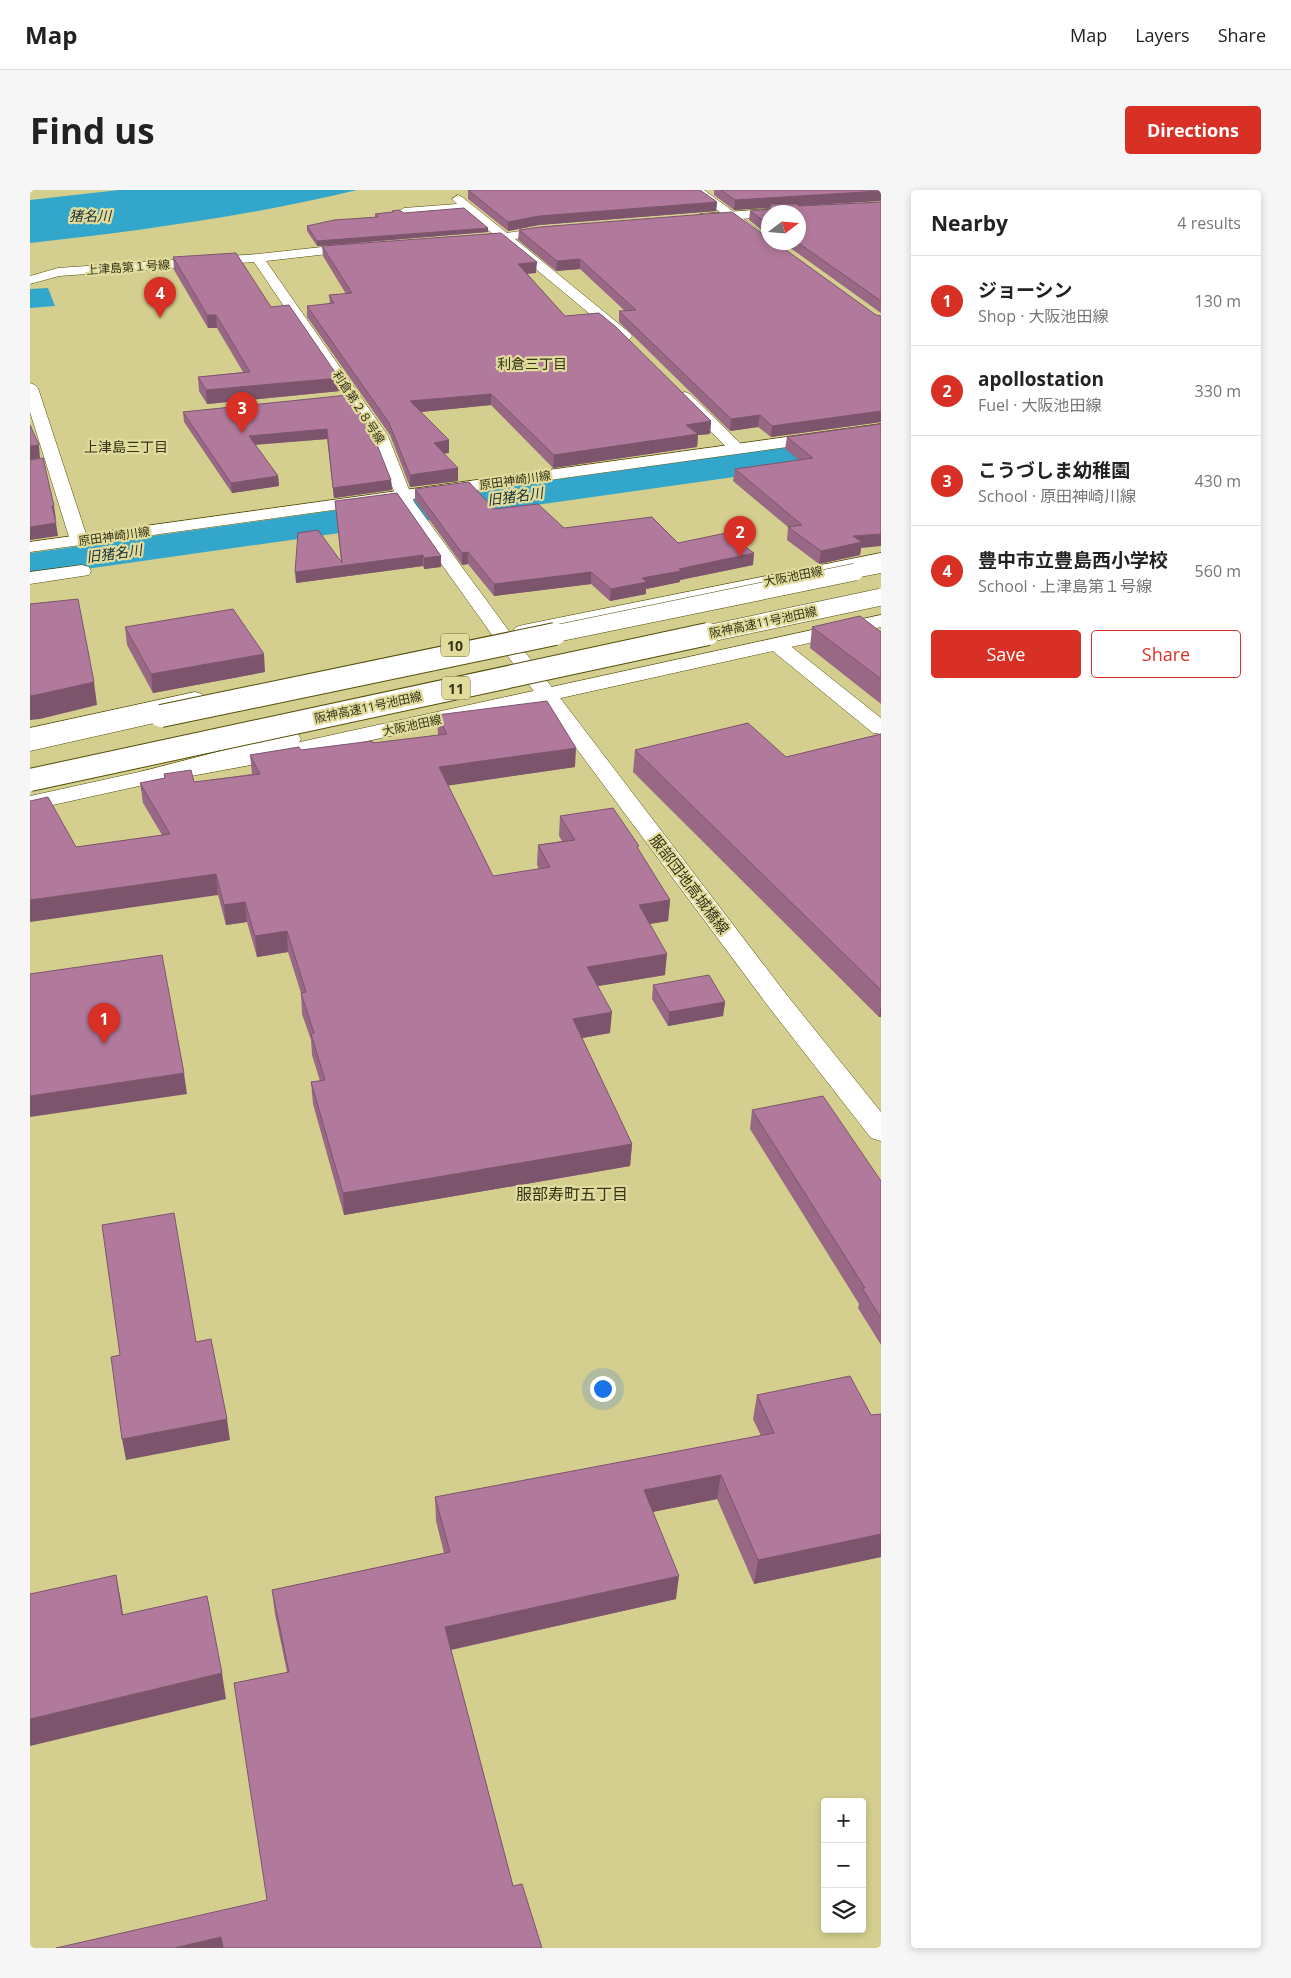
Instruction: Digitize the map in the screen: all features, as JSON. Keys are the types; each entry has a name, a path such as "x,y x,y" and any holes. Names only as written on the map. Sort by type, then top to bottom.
{"main road":[{"path":"696,190 761,237"},
{"path":"404,212 463,203 636,347"},
{"path":"686,219 761,214"},
{"path":"452,241 506,237 568,228"},
{"path":"225,244 235,260"},
{"name":"上津島第１号線","path":"30,280 58,272 235,260 368,247"},
{"name":"利倉第２８号線","path":"258,258 380,436 404,499 502,635"},
{"path":"676,388 737,449"},
{"path":"31,396 46,464 79,540"},
{"path":"335,399 354,397"},
{"name":"原田神崎川線","path":"30,547 404,499 881,429"},
{"name":"大阪池田線","path":"30,734 881,558"},
{"path":"30,745 161,716 881,567"},
{"path":"30,578 82,571"},
{"name":"阪神高速11号池田線","path":"30,762 881,580"},
{"name":"阪神高速11号池田線","path":"30,780 881,597"},
{"name":"11","path":"148,777 290,739 881,611"},
{"name":"大阪池田線","path":"30,803 148,777 300,749 881,621"},
{"name":"服部団地高城橋線","path":"502,635 777,1000 881,1131"},
{"path":"776,644 881,728"}],"water":[{"name":"猪名川","path":"119,190 357,190 276,208 194,222 30,243 30,200"},
{"path":"48,288 55,306 30,308 30,289"}],"building":[{"path":"468,190 700,190 717,202 539,216 508,222"},
{"path":"721,190 881,190 881,191 735,200"},
{"path":"881,202 881,301 806,248 806,206"},
{"path":"771,204 798,205 771,205"},
{"path":"464,208 488,228 317,241 307,226 334,220 378,217 375,214 399,210 404,213"},
{"path":"761,210 761,219 750,211"},
{"path":"732,212 761,233 761,250 786,250 876,315 881,316 881,411 772,426 760,415 731,419 619,311 636,310 580,259 557,261 519,230"},
{"path":"501,233 537,262 518,264 565,316 599,313 616,327 711,421 686,425 698,434 554,455 491,394 410,401 449,440 434,443 458,468 410,475 389,423 307,306 334,303 329,295 352,293 322,246"},
{"path":"236,253 271,307 289,305 339,378 206,390 198,377 250,372 216,315 207,315 173,257"},
{"path":"348,395 370,427 391,480 333,488 327,429 249,436 278,476 231,483 183,412"},
{"path":"881,424 881,534 853,536 862,542 821,551 788,527 802,525 735,469 813,458 787,437"},
{"path":"30,425 39,445 30,446"},
{"path":"43,458 56,523 30,527 30,460"},
{"path":"469,482 494,509 538,504 564,528 652,517 678,543 726,533 754,553 679,569 681,571 642,578 647,582 611,589 591,572 494,584 468,552 462,553 415,489"},
{"path":"397,493 441,556 424,558 423,555 295,572 298,533 318,530 342,563 335,501"},
{"path":"78,599 94,682 30,696 30,604"},
{"path":"233,609 264,654 151,674 125,627"},
{"path":"860,616 881,632 881,679 812,627"},
{"path":"547,701 576,748 439,767 493,876 550,867 538,845 575,840 560,816 613,808 639,846 637,847 670,900 639,905 667,954 587,967 612,1012 573,1019 632,1144 343,1193 311,1082 325,1080 311,1034 314,1033 301,993 306,992 287,931 255,936 245,902 224,905 216,874 30,900 30,801 48,797 76,847 170,834 140,783 165,778 164,774 191,770 194,782 260,774 250,755 299,747 301,750 447,734 437,715"},
{"path":"748,723 786,757 881,734 881,990 635,750"},
{"path":"162,955 184,1073 30,1096 30,974"},
{"path":"709,975 725,1002 669,1012 653,985"},
{"path":"823,1096 881,1181 881,1318 862,1288 865,1288 752,1110"},
{"path":"174,1213 196,1342 211,1339 227,1419 122,1439 111,1357 120,1355 102,1225"},
{"path":"850,1376 871,1415 881,1414 881,1534 758,1560 721,1475 644,1490 679,1576 445,1627 513,1886 522,1884 542,1948 223,1948 221,1937 174,1948 56,1948 267,1900 234,1683 289,1672 272,1590 450,1552 435,1497 774,1433 757,1395"},
{"path":"116,1575 122,1615 207,1596 222,1673 30,1719 30,1594"}],"waterway":[{"name":"旧猪名川","path":"30,565 881,445"}],"place":[{"name":"豊中市立豊島西小学校","path":"160,318"},
{"name":"こうづしま幼稚園","path":"242,433"},
{"name":"apollostation","path":"740,557"},
{"name":"ジョーシン","path":"104,1044"}],"district":[{"name":"利倉三丁目","path":"532,363"},
{"name":"上津島三丁目","path":"126,446"},
{"name":"服部寿町五丁目","path":"572,1194"}]}
